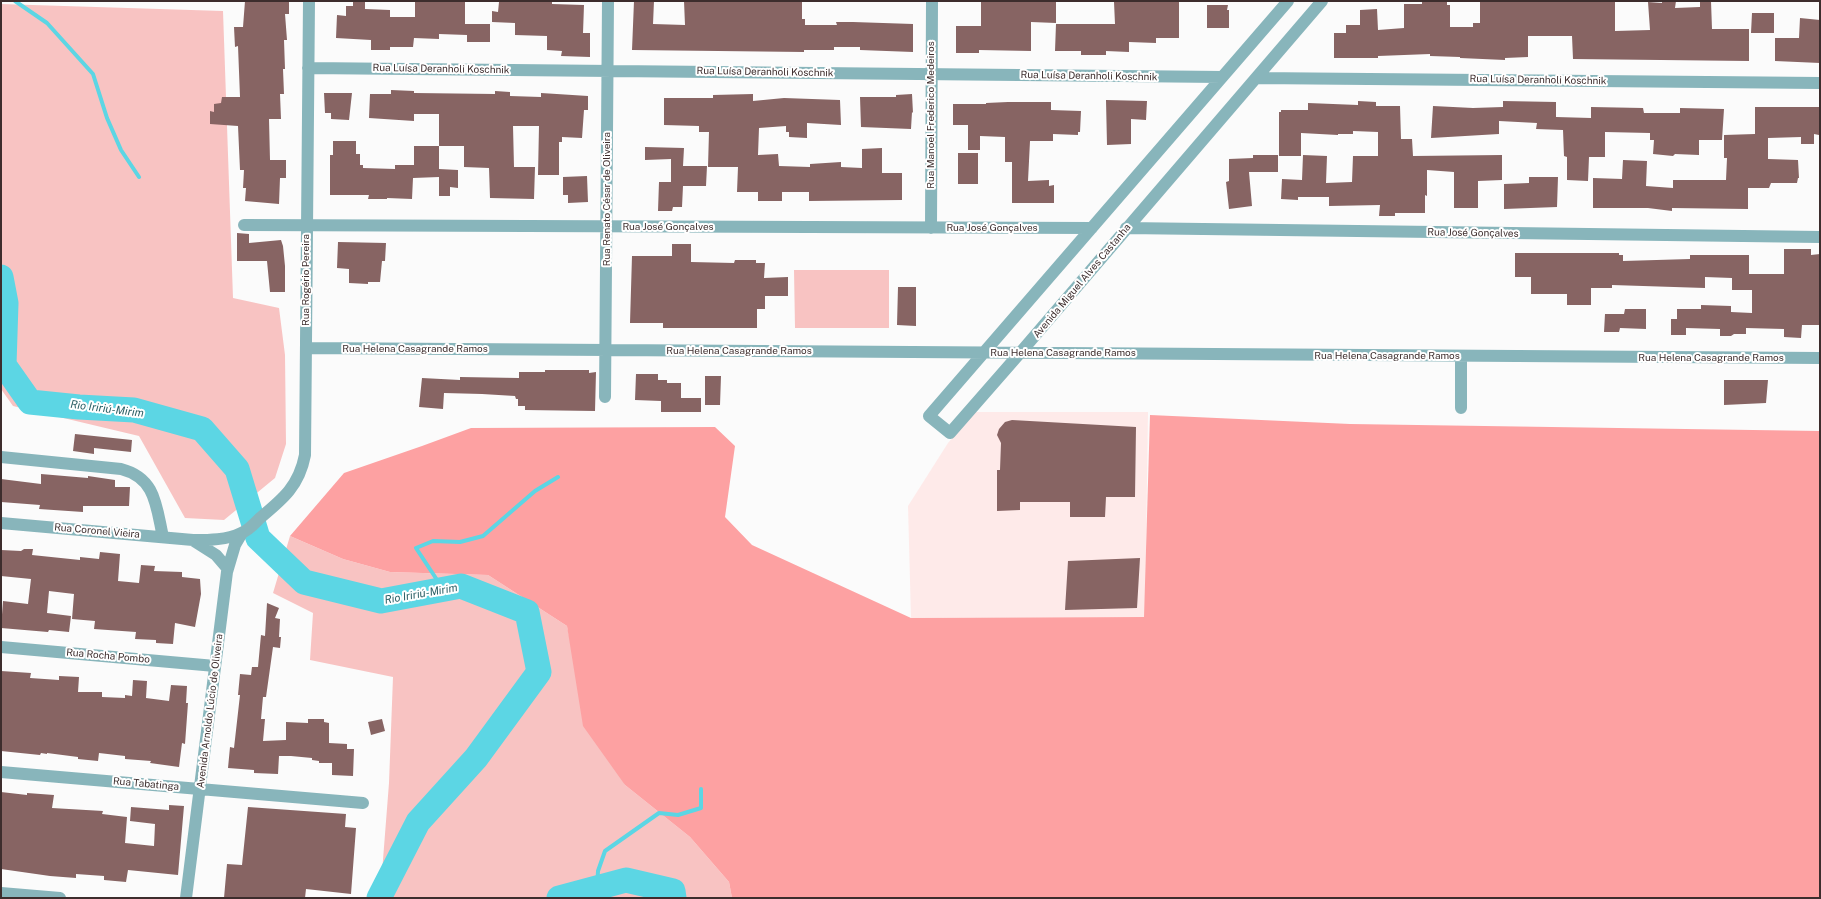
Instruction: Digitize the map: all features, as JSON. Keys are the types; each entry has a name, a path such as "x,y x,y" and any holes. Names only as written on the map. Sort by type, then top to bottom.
{"street":[{"name":"Rua Rogério Pereira","path":"243,532 275,506 293,487 303,467 305,455 309,1"},
{"name":"Rua Renato César de Oliveira","path":"605,396 608,1"},
{"name":"Rua Manoel Frederico Medeiros","path":"931,228 932,1"},
{"name":"Avenida Miguel Alves Castanha","path":"1288,1 930,416 950,433 1322,1"},
{"name":"Rua Luísa Deranholi Koschnik","path":"308,68 1222,77"},
{"name":"Rua Luísa Deranholi Koschnik","path":"1256,78 1820,83"},
{"name":"Rua José Gonçalves","path":"244,225 1092,228"},
{"name":"Rua José Gonçalves","path":"1126,228 1820,237"},
{"name":"Rua Helena Casagrande Ramos","path":"306,348 1820,358"},
{"path":"1460,408 1461,356"},
{"path":"1,457 121,469 133,472 142,479 150,489 163,537"},
{"name":"Rua Coronel Vieira","path":"1,523 193,540 211,540 243,532"},
{"name":"Avenida Arnoldo Lúcio de Oliveira","path":"186,898 228,569 236,545 243,532"},
{"path":"193,540 209,549 228,569"},
{"name":"Rua Rocha Pombo","path":"1,647 216,666"},
{"name":"Rua Tabatinga","path":"1,772 363,803"},
{"path":"1,893 60,898"}],"shaded area":[{"path":"1,4 223,11 233,298 279,308 285,355 286,444 275,478 224,520 185,518 139,436 13,406 1,389"},
{"path":"794,270 889,270 889,328 795,328"},
{"path":"975,412 1148,412 1145,617 911,618 908,506 948,443"},
{"path":"1150,415 1350,424 1820,431 1820,898 732,898 729,882 690,837 625,785 583,726 567,626 488,575 390,572 343,559 290,536 344,473 471,428 715,427 735,446 725,517 752,545 911,618 1144,617"},
{"path":"290,536 343,559 390,572 488,575 567,626 575,664 625,785 690,837 729,882 732,898 380,898 389,783 393,677 310,660 313,613 273,593"}],"building":[{"path":"245,1 289,1 289,14 285,14 287,40 284,40 285,69 283,69 284,94 280,94 281,119 269,119 270,160 286,160 286,178 280,178 279,204 245,201 246,188 243,188 244,170 240,170 238,126 210,124 210,111 214,112 214,104 221,103 222,97 240,97 238,46 235,47 234,27 243,27"},
{"path":"353,1 365,1 365,9 390,10 390,17 415,17 415,1 465,1 465,24 490,24 490,42 467,42 467,35 439,34 439,39 414,38 413,47 390,47 390,50 371,50 371,40 336,38 337,15 346,16 346,6 353,6"},
{"path":"552,1 552,4 584,5 583,33 590,33 590,57 561,56 562,51 547,50 547,36 515,35 515,23 492,22 492,11 498,12 499,2"},
{"path":"634,1 654,1 653,24 685,25 684,1 802,1 802,19 805,19 805,25 837,25 836,22 913,24 913,52 860,50 860,47 834,47 834,50 804,50 804,52 632,50"},
{"path":"981,1 1056,1 1056,23 1031,22 1031,51 979,50 979,53 956,53 956,26 981,26"},
{"path":"1422,1 1447,1 1447,5 1450,5 1450,27 1473,27 1473,23 1480,23 1480,1 1615,1 1615,31 1650,30 1648,2 1662,3 1662,1 1676,1 1675,8 1700,7 1700,1 1711,1 1712,29 1749,29 1749,61 1573,59 1572,36 1528,36 1528,57 1505,58 1505,60 1430,56 1430,54 1378,56 1378,58 1334,58 1334,33 1346,33 1346,25 1360,25 1360,10 1377,9 1378,30 1404,28 1404,4 1422,4"},
{"path":"1114,2 1179,2 1179,38 1156,38 1156,43 1129,42 1129,52 1106,51 1106,55 1081,55 1081,51 1055,51 1056,24 1115,24"},
{"path":"1207,5 1228,5 1227,10 1229,10 1229,28 1207,28"},
{"path":"1752,13 1774,13 1774,33 1751,33"},
{"path":"1800,18 1820,20 1820,63 1775,61 1775,38 1799,38"},
{"path":"391,90 414,91 414,93 495,94 495,91 510,92 510,96 541,97 541,93 588,96 588,110 584,110 582,138 562,137 562,142 559,142 559,175 538,175 539,126 513,126 514,167 535,167 534,199 490,198 489,168 464,167 464,146 439,146 439,114 414,114 414,121 369,118 370,94 391,94"},
{"path":"324,93 352,93 349,120 331,119 331,113 325,113"},
{"path":"753,94 753,101 784,98 840,100 841,125 807,123 807,138 789,137 789,132 786,132 786,126 759,128 758,155 778,154 779,166 810,167 810,164 841,162 841,167 862,168 862,149 882,148 882,173 902,173 902,200 809,201 809,192 782,192 782,201 758,201 758,192 737,192 738,167 708,167 709,132 699,132 699,126 664,125 664,98 713,98 713,95"},
{"path":"912,94 913,113 912,112 911,129 861,127 860,97 896,97 896,95"},
{"path":"1106,100 1147,101 1146,120 1131,119 1131,144 1107,145"},
{"path":"1358,101 1376,102 1376,106 1400,106 1401,139 1412,139 1413,156 1502,155 1502,180 1478,181 1478,208 1454,208 1454,172 1427,170 1427,196 1425,195 1425,213 1395,213 1395,216 1379,216 1380,205 1329,206 1329,197 1298,197 1298,200 1281,199 1282,179 1302,180 1303,155 1327,156 1326,183 1352,182 1353,156 1378,156 1378,132 1353,131 1353,134 1338,135 1301,133 1301,156 1279,156 1279,112 1281,112 1281,110 1308,110 1308,103 1358,105"},
{"path":"1503,101 1556,102 1556,117 1591,118 1591,107 1643,108 1644,113 1680,113 1680,108 1724,109 1722,140 1699,140 1699,155 1675,154 1673,156 1653,154 1654,140 1650,140 1650,133 1605,132 1605,157 1589,157 1588,181 1567,180 1567,157 1564,156 1563,130 1536,129 1537,123 1499,121 1499,134 1431,138 1433,106 1473,108 1503,107"},
{"path":"1051,102 1051,110 1081,111 1080,132 1078,132 1078,135 1053,134 1053,141 1030,141 1028,181 1049,180 1049,186 1054,185 1054,203 1012,203 1012,162 1005,162 1005,137 980,136 980,150 968,150 968,125 953,125 953,104"},
{"path":"1755,107 1820,107 1819,135 1814,134 1814,144 1801,144 1801,137 1768,138 1768,159 1798,160 1799,178 1797,183 1771,183 1769,188 1748,188 1748,209 1672,208 1672,211 1648,208 1593,208 1593,178 1622,179 1623,160 1647,161 1646,186 1673,188 1673,180 1726,180 1727,158 1724,158 1724,135 1755,134"},
{"path":"333,141 356,141 356,154 360,154 360,165 363,165 363,168 395,169 395,165 414,165 414,146 439,146 439,169 458,170 458,188 450,187 450,196 439,196 439,177 413,178 412,199 368,199 369,195 330,195 330,155 333,155"},
{"path":"645,147 684,148 683,166 707,166 706,186 683,186 682,207 673,207 672,211 658,211 659,182 671,182 671,159 645,160"},
{"path":"958,153 978,153 978,184 958,184"},
{"path":"1253,155 1278,155 1278,172 1249,172 1252,206 1229,209 1226,182 1229,181 1229,159 1253,158"},
{"path":"587,176 588,202 568,203 568,195 563,195 563,177"},
{"path":"1529,177 1558,177 1557,207 1504,209 1504,184 1529,183"},
{"path":"237,233 249,234 249,243 281,240 285,266 285,292 270,292 267,261 237,261"},
{"path":"338,242 386,243 385,261 382,261 380,282 368,282 368,284 349,283 349,269 337,268"},
{"path":"672,244 691,244 691,262 734,263 735,260 756,260 756,263 765,263 764,278 788,277 788,296 765,296 765,309 757,309 757,328 663,328 663,323 630,323 632,256 672,256"},
{"path":"1784,249 1811,249 1811,255 1820,254 1820,325 1802,325 1801,338 1784,337 1784,329 1746,328 1746,334 1734,334 1731,336 1720,336 1720,329 1686,328 1686,335 1671,335 1671,319 1677,319 1677,309 1701,309 1701,305 1731,306 1731,312 1752,313 1752,290 1732,290 1732,278 1705,277 1705,288 1612,285 1612,288 1591,288 1591,305 1567,305 1567,294 1531,294 1531,277 1515,277 1515,253 1619,253 1619,255 1623,255 1623,261 1690,259 1690,255 1749,255 1749,274 1784,274"},
{"path":"898,287 916,287 916,326 897,325"},
{"path":"1625,309 1646,309 1646,329 1620,328 1619,332 1604,332 1605,314 1624,314"},
{"path":"545,370 589,370 589,373 596,372 595,411 525,410 525,406 518,406 518,399 516,399 515,396 444,393 443,409 419,407 422,378 460,380 460,377 519,378 519,372 545,372"},
{"path":"636,374 658,374 658,380 667,380 667,383 681,383 681,398 701,398 701,412 661,412 661,401 635,400"},
{"path":"705,376 721,376 720,405 705,405"},
{"path":"1724,380 1768,380 1766,403 1724,405"},
{"path":"1012,420 1136,427 1135,497 1106,497 1105,517 1070,517 1070,502 1020,502 1020,510 997,511 997,470 1000,470 1001,443 997,435 999,429 1005,422"},
{"path":"75,434 132,440 131,452 94,448 94,454 73,451"},
{"path":"41,474 88,478 88,476 115,480 115,487 130,487 129,506 83,506 83,512 39,509 40,505 1,502 1,479 41,484"},
{"path":"24,549 33,549 32,555 80,560 80,557 99,559 100,552 120,554 118,581 139,583 141,565 155,566 154,571 182,572 182,577 200,579 201,594 195,627 175,623 173,644 156,643 156,640 135,639 136,632 94,629 95,621 72,619 74,594 49,591 47,613 71,616 69,632 49,630 48,632 1,628 3,601 28,604 31,579 1,576 1,550 21,551"},
{"path":"1140,558 1137,608 1065,610 1068,561"},
{"path":"267,603 279,608 275,618 280,619 279,637 281,637 280,648 273,647 266,697 263,697 261,719 265,719 263,741 286,740 286,722 308,723 308,719 324,719 324,722 329,723 329,743 347,744 347,749 354,749 353,776 332,775 332,763 319,763 319,761 312,760 312,758 291,756 279,756 278,774 254,773 254,770 228,768 230,747 234,748 240,695 238,695 240,674 251,675 252,667 258,667 261,635 265,636"},
{"path":"1,671 31,673 30,678 59,680 59,676 79,677 78,692 102,692 102,697 125,698 125,695 132,696 133,680 147,681 146,698 169,701 171,685 187,686 186,703 188,703 185,744 182,743 179,767 150,763 151,761 125,759 125,756 99,753 98,761 47,753 41,753 40,755 1,751"},
{"path":"382,719 385,731 371,735 368,722"},
{"path":"1,792 27,795 27,793 54,795 52,808 103,811 102,814 127,817 125,843 154,846 155,824 130,821 131,807 169,810 169,805 184,806 178,875 128,870 126,882 104,880 104,876 76,874 76,878 1,869"},
{"path":"248,807 346,814 345,827 356,828 351,894 306,889 305,898 224,898 227,864 242,865"}],"waterway":[{"path":"15,1 47,23 93,74 107,118 121,150 139,177"},
{"name":"Rio Iririú-Mirim","path":"1,277 6,303 4,365 30,402 79,407 134,410 202,429 237,469 258,538 304,582 381,601 461,586 527,612 539,672 476,758 418,822 379,898"},
{"path":"443,589 416,548 433,541 460,542 483,536 535,491 558,477"},
{"path":"597,888 598,871 605,851 659,813 678,815 701,808 701,789"},
{"name":"Rio Iririú-Mirim","path":"559,898 626,880 673,891 674,898"}]}
